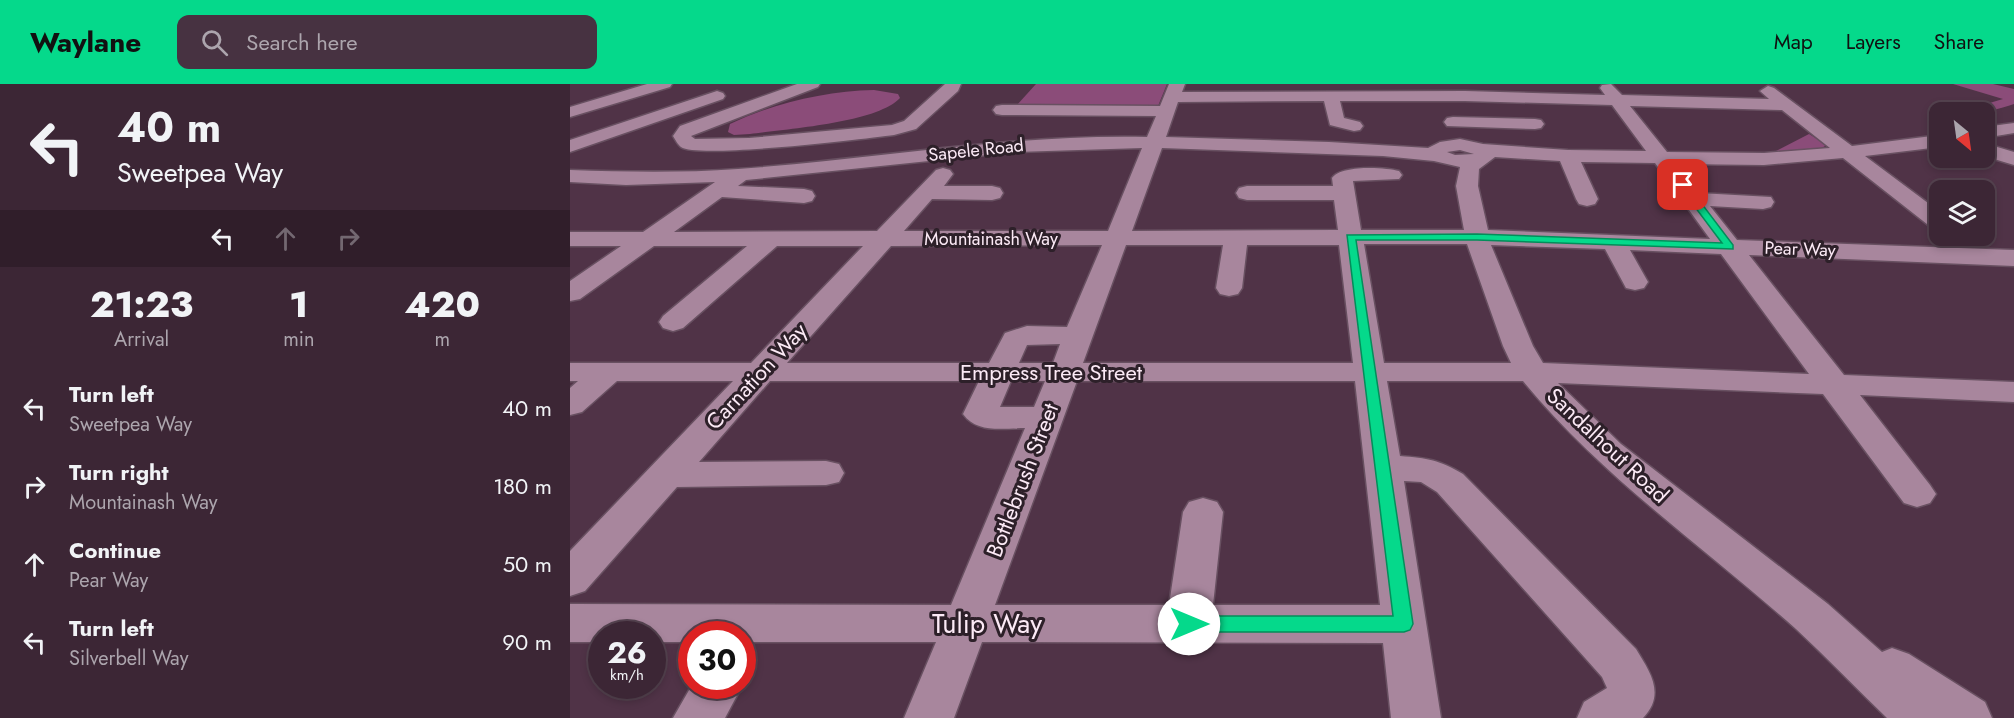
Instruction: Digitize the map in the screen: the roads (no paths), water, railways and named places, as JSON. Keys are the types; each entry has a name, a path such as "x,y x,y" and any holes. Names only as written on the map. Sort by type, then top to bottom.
{"street":[{"path":"570,112 654,84"},
{"path":"573,144 731,89 708,84"},
{"path":"812,84 686,130 682,135 689,144 738,144 889,131 910,125 952,88 953,84"},
{"path":"1605,84 1917,494"},
{"path":"1760,84 1929,215"},
{"path":"751,88 789,92"},
{"path":"1002,110 1172,97 1254,105 1331,96 1446,90 1618,100 1786,105"},
{"name":"Sandalhout Road","path":"1446,90 1447,143 1467,186 1480,247 1518,346 1532,372 1560,406 1608,452 1812,617 1922,718"},
{"path":"964,151 1020,91"},
{"path":"611,99 664,92 696,103"},
{"path":"1331,96 1336,120 1354,126"},
{"name":"Bottlebrush Street","path":"929,718 1079,336 1118,254 1172,97"},
{"path":"1447,143 1535,124"},
{"path":"1995,131 2014,128"},
{"name":"Sapele Road","path":"570,176 654,179 740,176 964,151 1065,143 1156,142 1387,163 1447,143"},
{"path":"1447,143 1479,154 1764,159 1929,142"},
{"path":"1447,143 1479,154"},
{"path":"1995,153 2014,159"},
{"name":"Sandalhout Road","path":"1467,186 1469,168 1479,154"},
{"path":"1568,156 1587,199"},
{"path":"1387,163 1342,178 1384,468 1416,718"},
{"path":"570,294 740,176"},
{"name":"Carnation Way","path":"570,579 934,183 992,193"},
{"path":"716,192 804,196"},
{"path":"1247,193 1344,193"},
{"path":"1693,199 1763,202"},
{"name":"Mountainash Way","path":"570,239 883,239 1118,254 1236,239 1412,237 1418,254 1423,257 1480,247"},
{"path":"674,322 770,239"},
{"path":"1229,288 1236,239"},
{"path":"1612,242 1635,282"},
{"name":"Pear Way","path":"1480,247 1612,242 2014,258"},
{"path":"1969,246 2014,281"},
{"path":"1047,417 982,416 981,412 1015,339 1079,336"},
{"name":"Empress Tree Street","path":"570,372 1532,372 2014,392"},
{"path":"570,405 609,372"},
{"path":"1384,468 1429,470 1450,483 1618,663 1631,684 1631,697 1621,707 1602,718"},
{"path":"665,475 826,473"},
{"path":"1189,624 1203,512"},
{"name":"Sandalhout Road","path":"1812,617 1967,718"},
{"name":"Tulip Way","path":"570,623 678,630"},
{"name":"Tulip Way","path":"756,635 966,624 1404,624"},
{"path":"698,718 710,699"}]}
